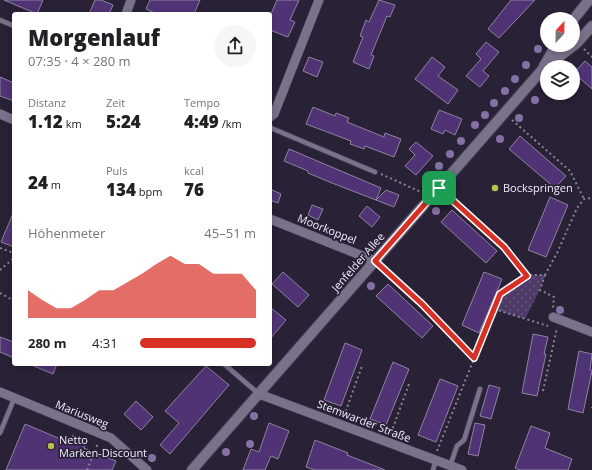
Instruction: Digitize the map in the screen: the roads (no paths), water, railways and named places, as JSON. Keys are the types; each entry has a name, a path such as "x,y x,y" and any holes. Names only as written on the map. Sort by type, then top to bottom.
{"main road":[{"path":"579,12 589,0"},
{"name":"Jenfelder Allee","path":"555,60 577,43 592,26"},
{"name":"Jenfelder Allee","path":"192,470 540,72"}],"street":[{"path":"127,12 131,0"},
{"path":"272,116 274,114 319,0"},
{"path":"0,114 12,119"},
{"name":"Moorkoppel","path":"272,220 375,261"},
{"path":"556,322 592,332"},
{"name":"Mariusweg","path":"0,392 111,438 147,470"},
{"name":"Stemwarder Straße","path":"259,394 462,470"}],"lane":[{"path":"0,20 12,25"},
{"path":"272,128 375,172"},
{"path":"226,366 259,394"},
{"path":"450,466 457,446 464,440 480,389"},
{"path":"0,433 14,399"},
{"path":"433,470 435,460"}],"place":[{"name":"Bockspringen","path":"495,188"},
{"name":"Netto Marken-Discount","path":"51,446"}]}
